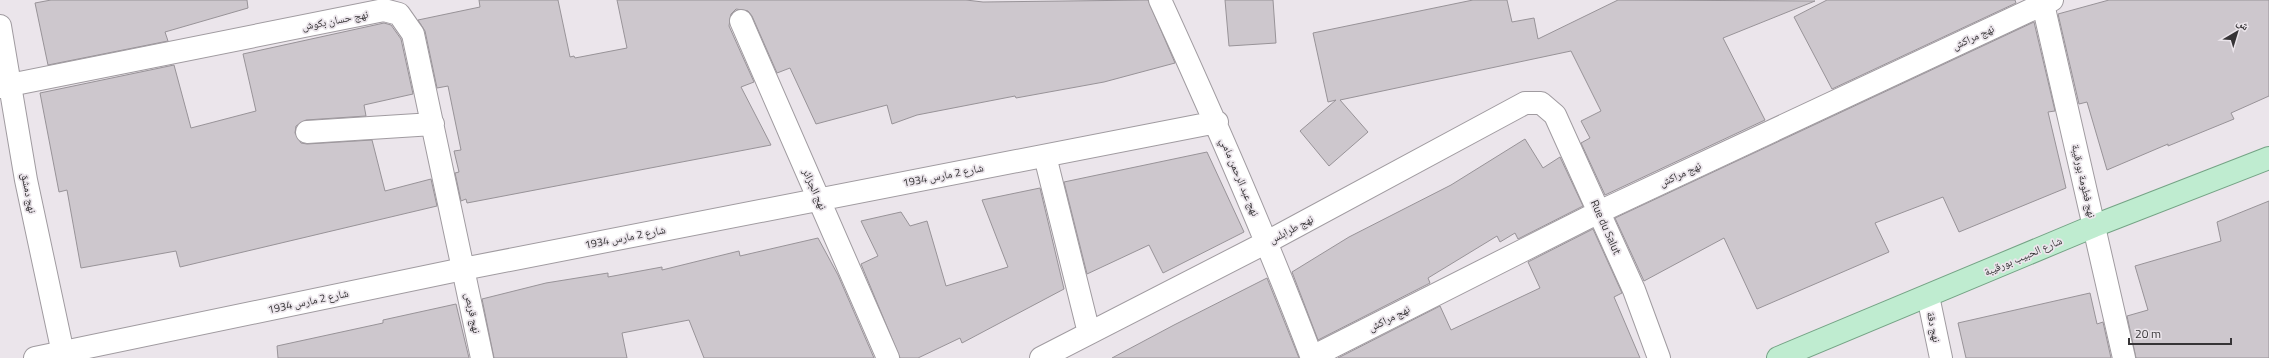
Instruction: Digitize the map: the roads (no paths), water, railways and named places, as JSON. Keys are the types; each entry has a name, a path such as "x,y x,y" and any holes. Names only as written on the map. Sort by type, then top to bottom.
{"main road":[{"name":"شارع الحبيب بورقيبة","path":"1778,358 2094,226 2269,158"}],"street":[{"name":"نهج عبد الرحمن مامي","path":"1160,0 1217,122 1268,242 1312,357"},
{"name":"نهج مراكش","path":"1312,357 1599,212 2048,2"},
{"name":"نهج فطومة بورقيبة","path":"2048,2 2094,226 2124,358"},
{"name":"نهج حسان بكوش","path":"6,86 384,10 399,14 413,34 463,268"},
{"name":"نهج الجزائر","path":"741,21 888,358"},
{"name":"نهج دمشق","path":"0,26 6,86 64,356"},
{"name":"نهج طرابلس","path":"1041,358 1268,242 1524,102 1541,103"},
{"name":"Rue du Salut","path":"1541,103 1555,115 1634,290 1659,358"},
{"name":"شارع 2 مارس 1934","path":"35,358 64,356 463,268 1217,122"},
{"path":"307,132 433,124"},
{"path":"1044,156 1090,333"},
{"name":"نهج قربص","path":"463,268 482,358"},
{"name":"نهج دقة","path":"1928,296 1941,358"}]}
